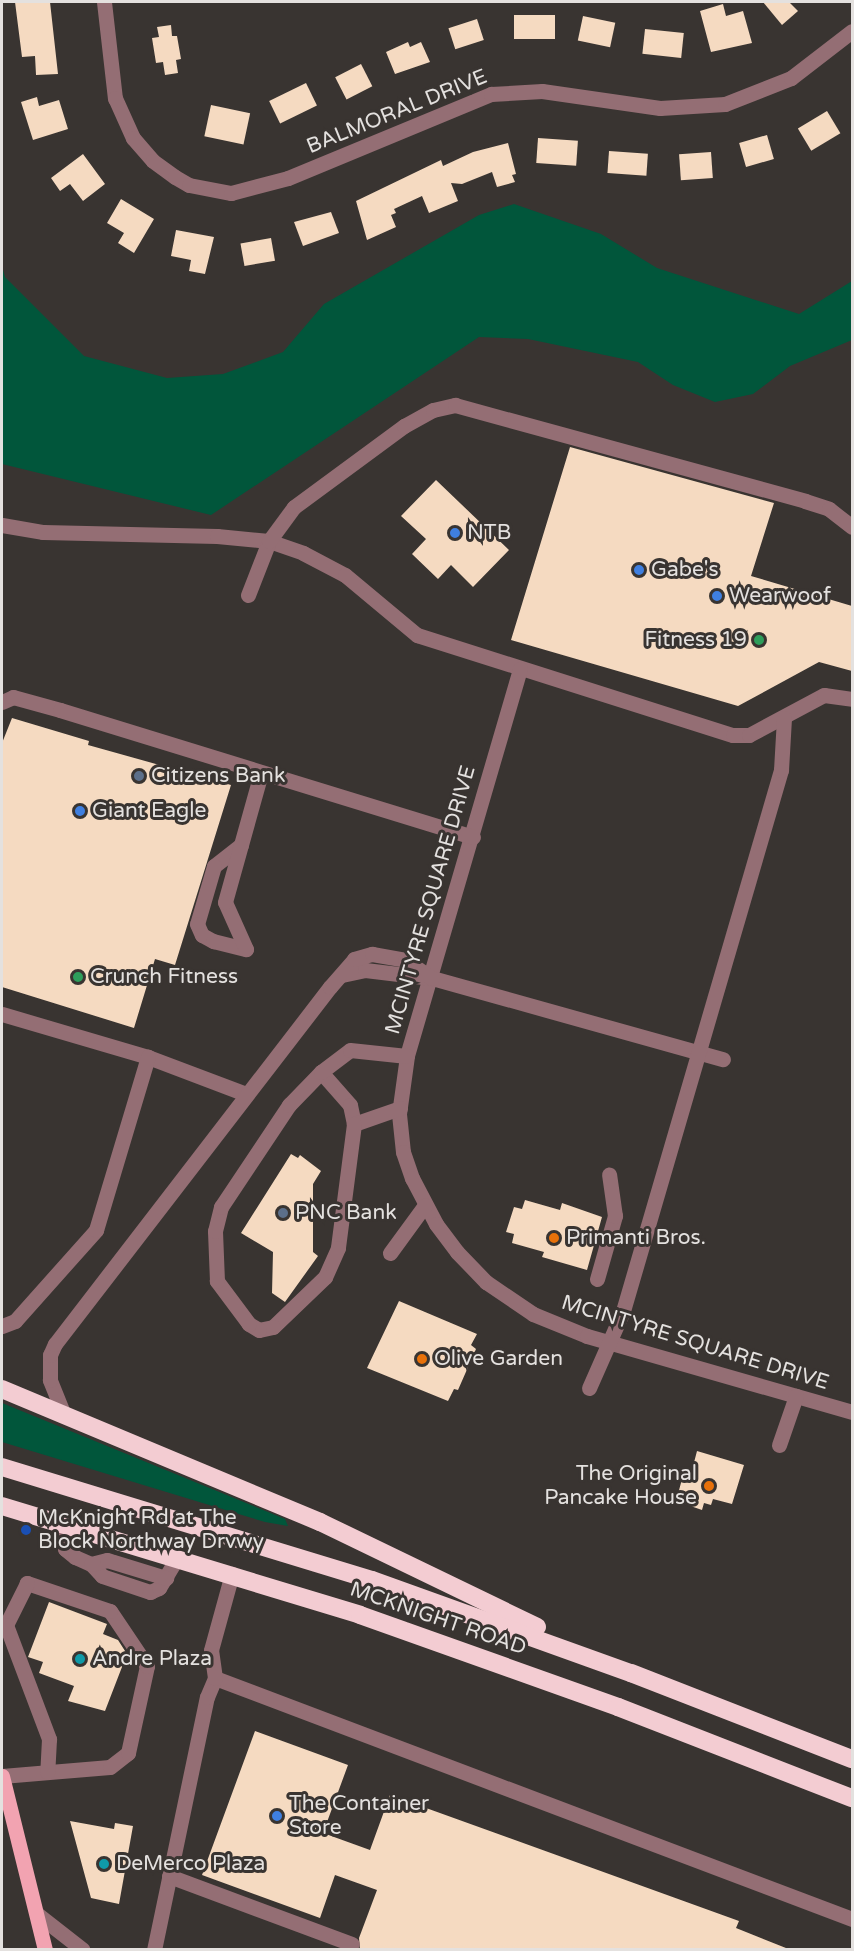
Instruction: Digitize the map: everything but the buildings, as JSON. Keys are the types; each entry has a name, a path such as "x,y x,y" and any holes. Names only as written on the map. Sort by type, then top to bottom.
{"highway":[{"path":"2,1389 320,1522 631,1672"},
{"name":"MCKNIGHT ROAD","path":"2,1467 361,1577 631,1672 852,1759"},
{"name":"MCKNIGHT ROAD","path":"2,1506 232,1574 512,1668 852,1798"}],"main road":[{"path":"2,1776 45,1950"}],"street":[{"name":"BALMORAL DRIVE","path":"104,2 116,98 133,138 153,161 182,181 231,193 288,178 491,94 542,91 660,108 725,104 791,78 852,31"},
{"path":"248,595 269,541 294,507 373,447 422,415 455,405 805,501 829,509 852,527"},
{"path":"2,525 43,532 225,536 269,541 303,553 345,575 417,635 733,735 749,735 824,695 852,699"},
{"name":"MCINTYRE SQUARE DRIVE","path":"520,669 432,978 407,1056 400,1108 403,1152 424,1205 457,1252 500,1293 550,1322 609,1343 852,1412"},
{"path":"2,702 13,697 473,837"},
{"path":"589,1388 623,1311 696,1051 781,770 784,718"},
{"path":"241,845 214,866 197,924 202,935 246,949 225,902 241,845 261,772"},
{"path":"64,1415 50,1380 50,1354 55,1344 246,1094 342,975 365,970 432,978 723,1059"},
{"path":"2,1014 148,1058 246,1094"},
{"path":"321,1072 350,1105 354,1124 339,1248 325,1277 308,1297 273,1327 259,1330 234,1307 217,1281 215,1231 221,1207 256,1150 289,1105 321,1072 350,1050 407,1056"},
{"path":"2,1326 15,1321 96,1230 148,1058"},
{"path":"354,1124 400,1108"},
{"path":"597,1279 615,1216 609,1174"},
{"path":"390,1253 424,1205"},
{"path":"779,1446 796,1396"},
{"path":"57,1522 65,1549 91,1564 102,1576 150,1592 155,1592 177,1558"},
{"path":"154,1950 207,1697 215,1678 211,1650 232,1574"},
{"path":"2,1776 110,1767 129,1753 147,1666 110,1611 27,1583 6,1625 49,1739 47,1772"},
{"path":"215,1678 852,1918"},
{"path":"169,1876 352,1944"},
{"path":"37,1914 83,1950"}],"green space":[{"path":"514,204 601,234 657,268 799,314 852,281 852,340 790,366 753,394 715,402 673,385 638,362 528,339 479,337 211,515 2,464 2,266 5,277 84,356 167,378 223,374 283,352 324,304 479,215"},
{"path":"2,1403 285,1519 288,1526 265,1522 2,1442"}],"place":[{"name":"NTB","path":"455,533"},
{"name":"Gabe's","path":"639,570"},
{"name":"Wearwoof","path":"717,596"},
{"name":"Fitness 19","path":"759,640"},
{"name":"Citizens Bank","path":"139,776"},
{"name":"Giant Eagle","path":"80,811"},
{"name":"Crunch Fitness","path":"78,977"},
{"name":"PNC Bank","path":"283,1213"},
{"name":"Primanti Bros.","path":"554,1238"},
{"name":"Olive Garden","path":"422,1359"},
{"name":"The Original Pancake House","path":"709,1486"},
{"name":"McKnight Rd at The Block Northway Drvwy","path":"26,1530"},
{"name":"Andre Plaza","path":"80,1659"},
{"name":"The Container Store","path":"277,1816"},
{"name":"DeMerco Plaza","path":"104,1864"}]}
